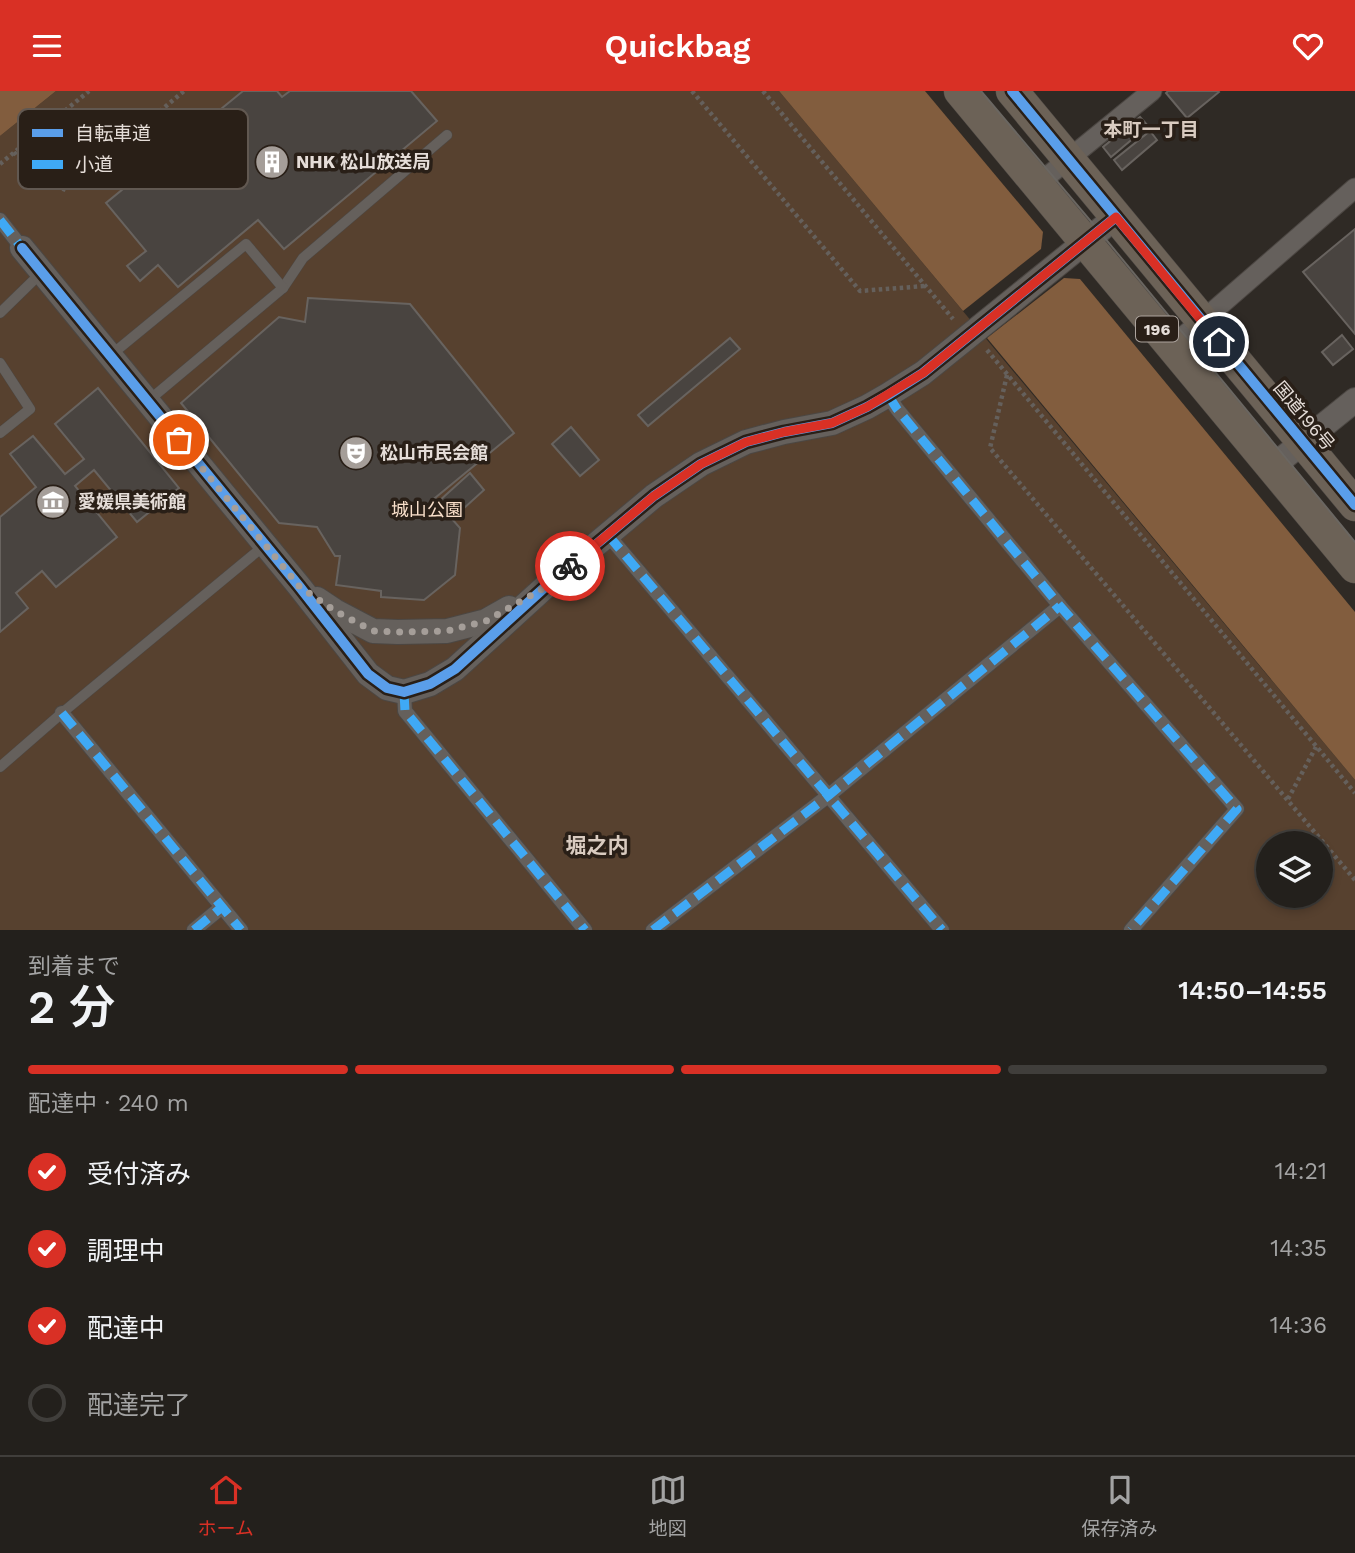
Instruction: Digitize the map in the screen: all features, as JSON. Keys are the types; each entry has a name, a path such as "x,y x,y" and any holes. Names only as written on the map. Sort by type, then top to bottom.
{"highway":[{"name":"196","path":"960,91 1355,567"},
{"name":"国道196号","path":"1012,91 1355,505"}],"street":[{"path":"1038,184 1152,91"},
{"path":"1171,346 1355,188"},
{"path":"0,220 368,674 387,688 404,692 430,684 455,669 544,588 654,496 701,464 746,442 832,423 888,395 923,373 1116,217"},
{"path":"888,395 1060,606 1237,809 1131,930"},
{"path":"1272,467 1355,400"},
{"path":"608,535 942,930"},
{"path":"299,586 335,611 373,631 398,632 447,631 486,621 544,588"},
{"path":"653,930 828,796 1060,606"},
{"path":"368,674 360,656 366,637 373,631"},
{"path":"404,692 405,711 585,930"},
{"path":"62,713 241,930"},
{"path":"194,930 222,907"}],"lane":[{"path":"148,401 283,288 303,258 446,135"},
{"path":"111,356 246,244 283,288"},
{"path":"0,313 42,272"},
{"path":"0,363 30,409 0,433"},
{"path":"0,767 265,545"}],"path":[{"path":"67,109 89,91"},
{"path":"163,109 184,91"},
{"path":"692,91 860,291 925,286"},
{"path":"764,91 925,286 973,332 1355,793"},
{"path":"0,164 18,148"},
{"path":"13,152 18,158"},
{"path":"1007,375 990,448 1355,880"},
{"path":"1288,799 1316,747"}],"green space":[{"name":"城山公園","path":"56,91 779,91 1355,780 1355,930 0,930 0,136 18,122 18,189 248,189 248,109 34,109"}],"shaded area":[{"path":"0,91 56,91 34,109 18,109 18,122 0,136"},
{"path":"779,91 925,91 1043,232 1041,249 963,311"},
{"path":"1064,278 1080,279 1355,612 1355,780 987,338"}],"building":[{"name":"NHK 松山放送局","path":"243,91 277,91 282,97 290,91 411,91 437,121 284,249 258,220 178,287 158,265 140,281 127,266 146,251 106,203 123,189 248,189 248,109 221,109"},
{"path":"1219,92 1187,118 1166,93"},
{"path":"1140,117 1148,126 1111,157 1103,147"},
{"path":"1150,131 1157,140 1122,170 1114,160"},
{"path":"1355,229 1355,334 1303,272"},
{"name":"松山市民会館","path":"308,298 410,304 514,433 435,498 438,502 470,473 484,490 452,519 460,528 455,575 424,600 381,597 381,591 336,585 340,556 335,556 317,527 279,523 181,403 279,317 305,322"},
{"path":"1342,335 1353,349 1333,365 1322,352"},
{"path":"730,338 740,349 648,426 638,415"},
{"name":"愛媛県美術館","path":"98,388 179,488 137,522 94,470 75,486 117,537 56,587 42,571 16,593 28,608 0,632 0,517 36,487 10,454 33,436 65,474 84,459 55,424"},
{"path":"571,427 599,460 580,476 552,444"}],"tram line":[{"path":"981,91 1355,542"}],"marked path":[{"path":"0,220 22,248"},
{"path":"888,395 1060,606 1237,809 1131,930"},
{"path":"608,535 942,930"},
{"path":"653,930 828,796 1060,606"},
{"path":"404,692 405,711 585,930"},
{"path":"62,713 241,930"},
{"path":"194,930 222,907"}],"cycle path":[{"path":"1012,91 1355,505"},
{"path":"22,248 368,674 387,688 404,692 430,684 455,669 544,588 654,496 701,464 746,442 832,423 888,395 923,373 1116,217"}],"way so far":[{"path":"179,440 299,586 335,611 373,631 447,631 486,621 544,588 570,566"}],"place":[{"name":"NHK 松山放送局","path":"272,162"},
{"name":"松山市民会館","path":"356,453"},
{"name":"愛媛県美術館","path":"53,502"}],"district":[{"name":"本町一丁目","path":"1151,129"},
{"name":"堀之内","path":"597,846"}],"route":[{"path":"570,566 654,496 701,464 746,442 832,423 867,407 923,373 1116,217 1219,342"}]}
